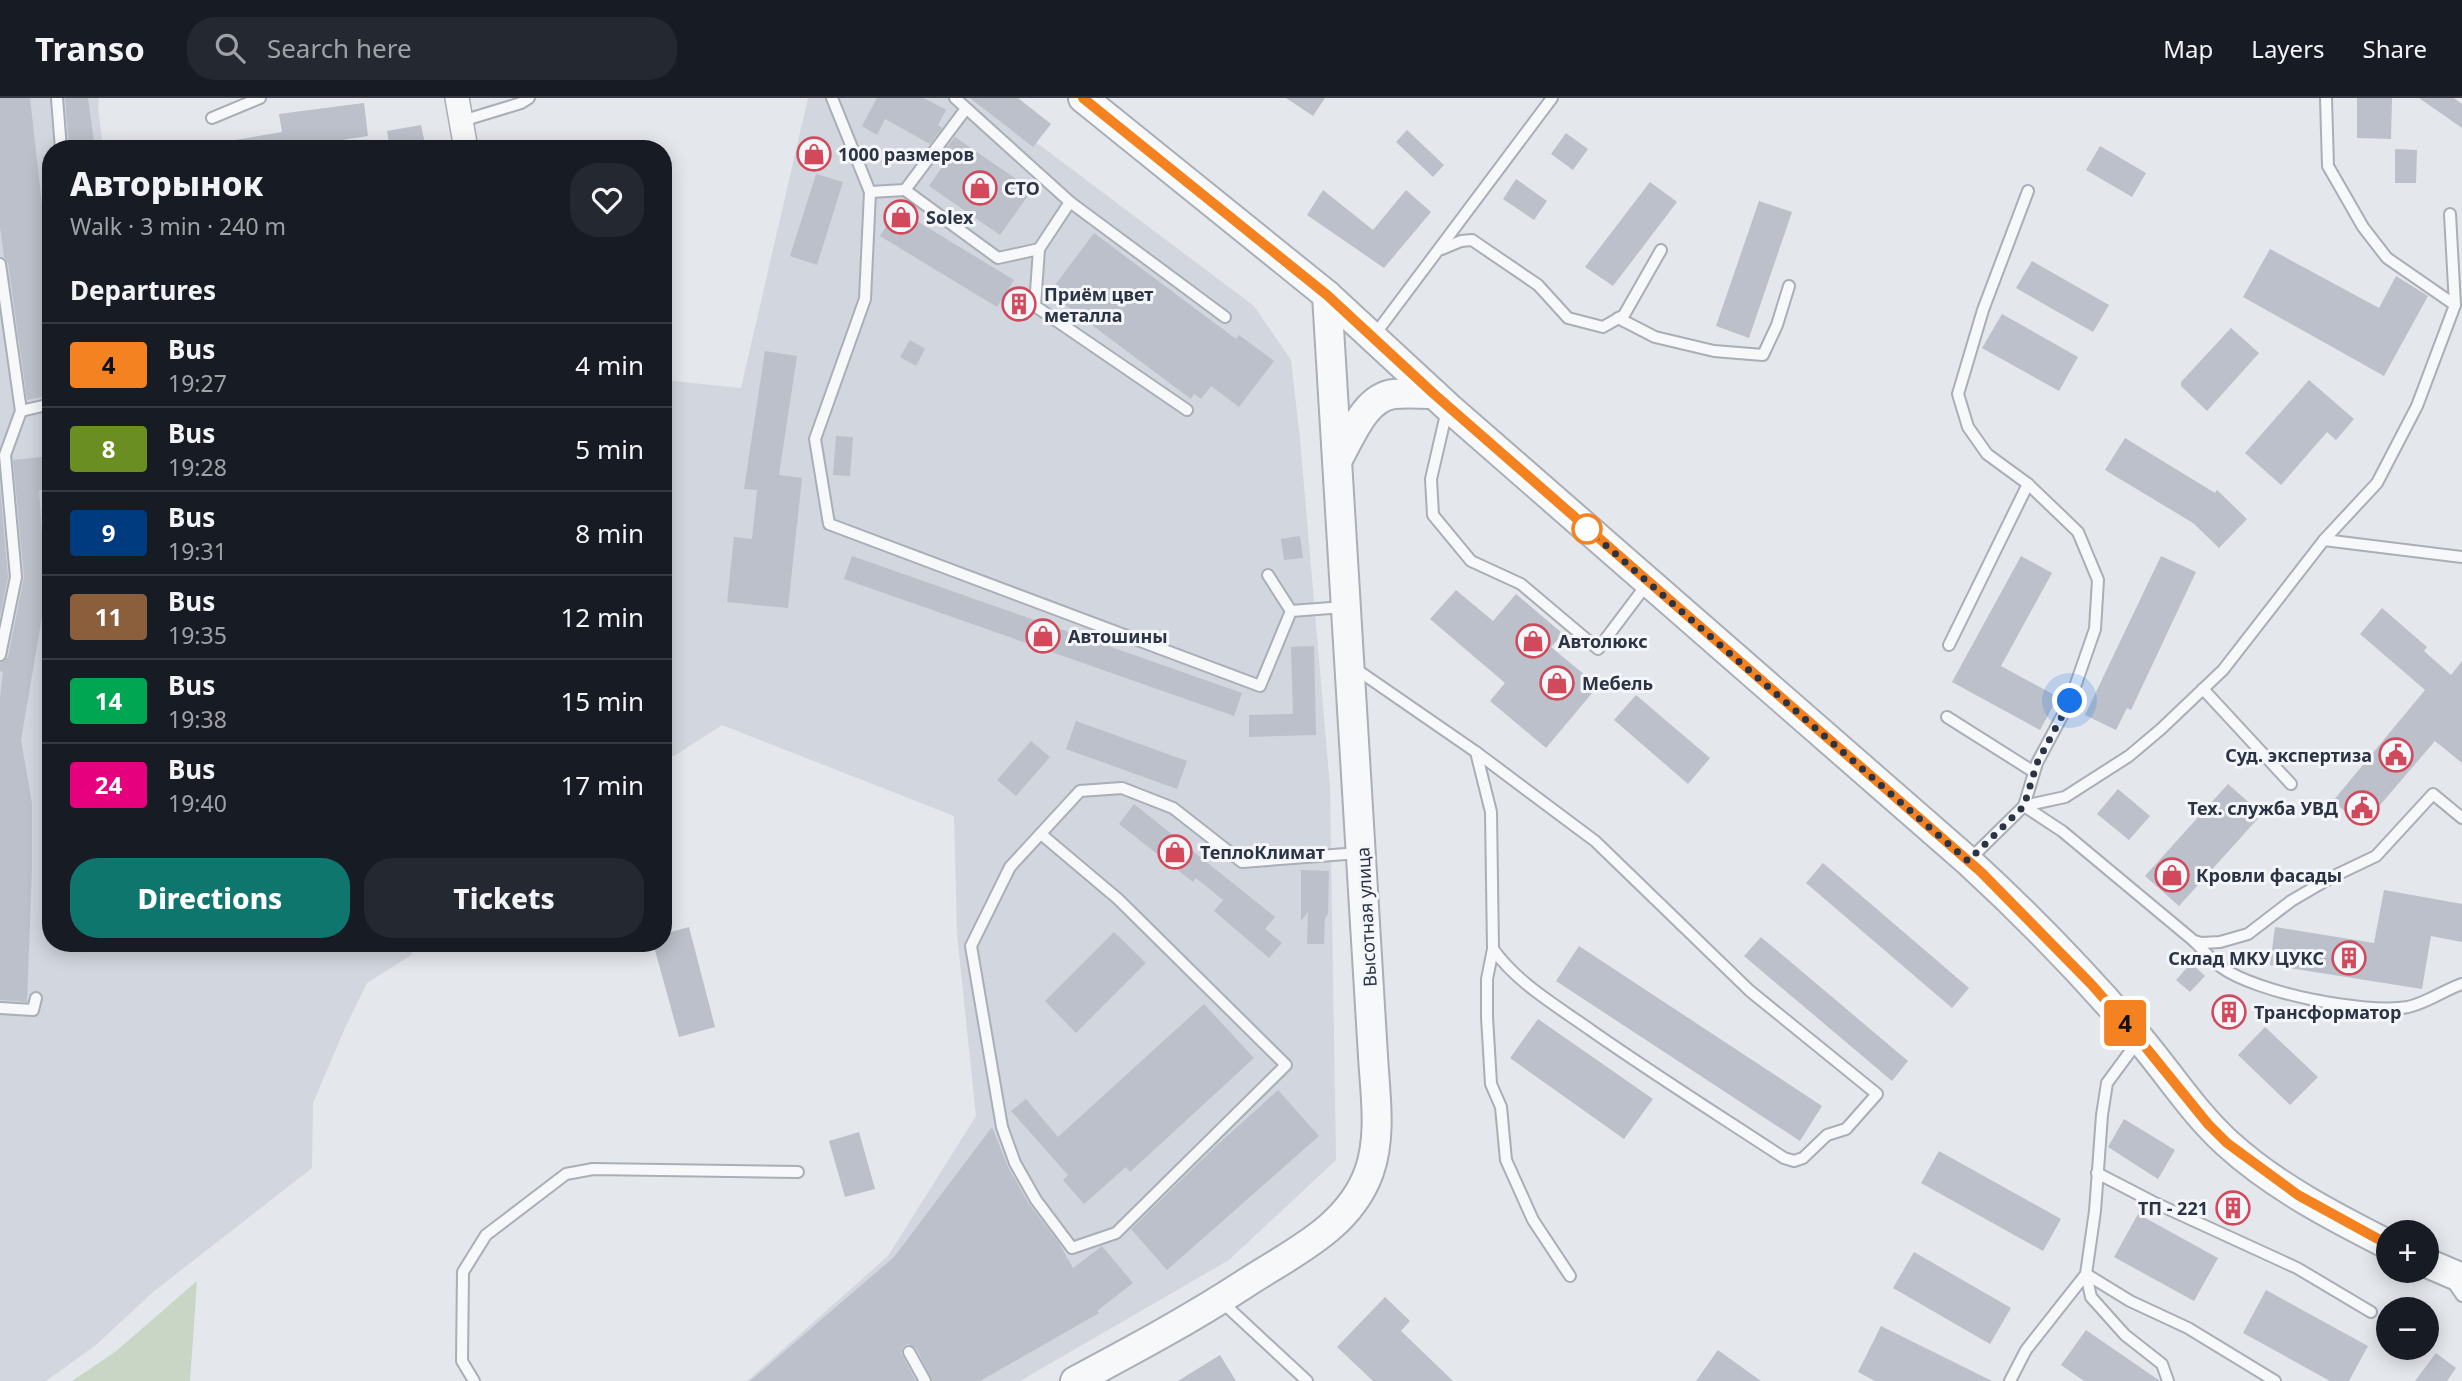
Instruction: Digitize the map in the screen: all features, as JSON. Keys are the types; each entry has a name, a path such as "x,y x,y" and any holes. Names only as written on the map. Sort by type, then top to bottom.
{"street":[{"path":"457,98 465,140"},
{"path":"1083,98 1327,295 1441,401 1968,861 2058,949 2227,1143 2298,1195 2376,1238"},
{"name":"Высотная улица","path":"1075,1381 1220,1300 1300,1249 1333,1224 1359,1195 1370,1169 1376,1144 1362,852 1327,295"},
{"path":"1338,459 1376,400 1394,394 1441,401"}],"lane":[{"path":"57,98 60,140"},
{"path":"212,118 260,98"},
{"path":"462,121 521,103 529,98"},
{"path":"832,98 870,192 865,299 815,439 830,524 1260,685 1291,611"},
{"path":"955,98 965,110 1070,202 1225,317"},
{"path":"1373,337 1552,98"},
{"path":"2326,98 2328,166 2363,227 2387,258 2455,305"},
{"path":"905,190 965,110"},
{"path":"870,192 905,190 998,258 1039,249"},
{"path":"1968,861 2024,806 2034,772 2070,701 2095,629 2098,579 2078,532 2028,484 1987,454 1968,427 1958,394 1983,310 2028,191"},
{"path":"1070,202 1039,249 1035,306 1187,410"},
{"path":"2024,806 2065,797 2129,756 2203,689 2223,670 2323,540 2377,483 2417,406 2455,305 2450,214"},
{"path":"1440,250 1461,241 1472,240 1538,285 1568,318 1603,327 1624,315 1661,250"},
{"path":"0,264 21,411 5,455 16,577 0,655"},
{"path":"1618,318 1655,337 1714,351 1763,355 1777,325 1789,286"},
{"path":"1441,401 1439,436 1431,479 1433,515 1471,561 1521,584 1598,649 1648,583"},
{"path":"21,411 42,406"},
{"path":"1950,645 2028,484"},
{"path":"2323,540 2462,557"},
{"path":"1268,575 1291,611"},
{"path":"1291,611 1347,607"},
{"path":"1351,665 1476,752 1595,841 1750,991 1877,1094 1846,1129 1827,1135 1803,1158 1794,1161 1784,1158 1636,1062 1558,1007 1517,977 1493,949"},
{"path":"2203,689 2291,784"},
{"path":"1947,717 2034,772"},
{"path":"1476,752 1491,812 1493,949 1487,979 1488,1062 1491,1084 1501,1107 1506,1160 1533,1220 1570,1276"},
{"path":"1041,834 1118,899 1286,1065 1116,1233 1072,1248 1031,1191 1015,1163 1002,1127 971,946 1010,867 1080,790 1122,788 1173,808 1242,862 1362,852"},
{"path":"2194,941 2220,942 2248,934 2291,901 2376,856 2433,794 2462,818"},
{"path":"2024,806 2062,831 2194,941 2221,967 2244,979 2294,994 2348,1005 2406,1007 2462,984"},
{"path":"0,1008 33,1010 36,998"},
{"path":"2139,1039 2107,1083 2086,1274 2091,1297 2125,1335 2162,1364 2168,1381"},
{"path":"474,1381 462,1361 463,1272 486,1235 566,1174 593,1169 798,1172"},
{"path":"2097,1173 2153,1202 2297,1268 2371,1312"},
{"path":"2445,1271 2462,1296"},
{"path":"2010,1381 2026,1350 2086,1274"},
{"path":"2086,1274 2130,1301 2188,1328 2275,1381"},
{"path":"1220,1300 1307,1381"},
{"path":"909,1352 925,1381"}],"shaded area":[{"path":"0,98 99,98 102,140 42,140 42,952 412,952 367,983 345,1028 313,1103 312,1168 153,1292 96,1345 46,1381 0,1381"},
{"path":"808,98 977,98 1254,306 1291,360 1330,787 1336,1160 1229,1260 1020,1381 747,1381 888,1256 976,1116 957,934 954,816 722,725 672,756 672,381 741,388"}],"green space":[{"path":"197,1281 190,1381 72,1381 115,1352"}],"building":[{"path":"0,98 30,98 42,205 42,397 27,400 8,263 4,257 0,227"},
{"path":"65,98 88,98 94,140 68,140"},
{"path":"877,98 924,98 946,110 938,125 942,128 930,144 885,119 877,135 862,126"},
{"path":"970,98 1018,98 1051,124 1033,147"},
{"path":"1286,98 1325,98 1313,116"},
{"path":"2357,98 2392,98 2391,139 2357,138"},
{"path":"2419,98 2454,98 2462,104 2462,128"},
{"path":"364,103 368,136 342,140 235,140 282,132 279,114"},
{"path":"421,125 424,140 388,140 387,131"},
{"path":"1407,130 1444,165 1433,177 1396,142"},
{"path":"1566,133 1588,149 1573,170 1551,154"},
{"name":"СТО","path":"955,137 1032,190 1000,235 929,186 950,155 944,151"},
{"path":"2100,146 2146,173 2132,197 2086,170"},
{"path":"2395,149 2417,150 2416,183 2395,183"},
{"path":"816,174 843,182 817,265 790,256"},
{"path":"1516,179 1547,201 1534,220 1503,199"},
{"path":"1650,182 1677,202 1613,286 1585,267"},
{"path":"1323,190 1373,230 1406,190 1431,212 1384,268 1307,215"},
{"path":"1759,201 1792,212 1749,338 1716,326"},
{"path":"897,209 1014,280 997,307 880,236"},
{"path":"1094,233 1236,339 1239,335 1274,361 1239,407 1211,386 1201,399 1194,394 1191,399 1049,293"},
{"path":"2270,249 2379,308 2396,276 2428,296 2384,376 2243,297"},
{"path":"2032,261 2109,305 2093,332 2016,288"},
{"path":"2002,314 2078,357 2059,391 1982,348"},
{"path":"2231,328 2259,353 2207,411 2181,386 2181,382"},
{"path":"910,340 925,349 916,366 900,357"},
{"path":"765,351 797,356 779,475 802,478 788,608 727,602 734,537 752,539 757,490 744,489"},
{"path":"2309,380 2354,419 2336,440 2327,432 2281,485 2245,453"},
{"path":"836,436 853,437 850,476 833,475"},
{"path":"2125,438 2215,493 2217,490 2247,519 2219,548 2193,523 2105,470"},
{"path":"42,457 42,490 39,490 42,617 21,740 32,803 27,1002 0,1000 0,697 3,672 0,671 0,663 8,657 24,577 13,460"},
{"path":"0,487 8,577 0,616"},
{"path":"1300,536 1303,558 1284,560 1281,539"},
{"name":"Автошины","path":"852,556 1242,693 1234,716 844,579"},
{"path":"2021,556 2052,573 2001,666 2058,697 2040,730 1952,682"},
{"path":"2161,556 2196,572 2131,710 2127,708 2116,730 2085,715"},
{"path":"1456,590 1493,621 1516,594 1563,634 1551,647 1598,686 1546,748 1490,701 1505,683 1430,619"},
{"path":"2382,608 2427,647 2424,651 2451,675 2462,661 2462,763 2435,741 2362,826 2333,801 2425,690 2360,634"},
{"path":"1314,646 1316,735 1249,737 1249,715 1293,714 1291,647"},
{"path":"1636,695 1710,758 1688,784 1614,720"},
{"path":"1076,721 1187,761 1177,789 1066,749"},
{"path":"1031,741 1050,757 1016,796 997,780"},
{"path":"2228,784 2262,814 2179,906 2145,876"},
{"path":"2118,789 2150,816 2129,840 2097,814"},
{"path":"1134,804 1275,917 1265,929 1282,943 1269,958 1214,911 1223,900 1196,878 1193,882 1119,824"},
{"path":"1823,863 1969,988 1952,1008 1806,883"},
{"path":"1301,870 1329,871 1324,944 1307,944 1308,912 1301,921"},
{"path":"2384,890 2462,904 2462,942 2431,936 2422,989 2270,965 2275,927 2374,943"},
{"path":"689,927 715,1027 679,1037 655,952 672,952 672,932"},
{"path":"1114,932 1146,963 1076,1033 1045,1001"},
{"path":"1761,937 1908,1061 1892,1081 1744,956"},
{"path":"1579,946 1822,1106 1800,1141 1556,981"},
{"path":"2191,963 2205,976 2190,992 2176,980"},
{"path":"1204,1004 1254,1058 1130,1172 1126,1167 1084,1204 1063,1180 1068,1175 1011,1111 1026,1099 1058,1137"},
{"path":"1538,1019 1653,1099 1624,1139 1510,1058"},
{"path":"2265,1027 2318,1077 2290,1105 2238,1055"},
{"path":"1278,1090 1319,1136 1167,1270 1131,1229"},
{"path":"2124,1119 2175,1150 2158,1179 2108,1147"},
{"path":"992,1127 1008,1167 1029,1204 1059,1243 1073,1268 1102,1246 1133,1283 1097,1311 1099,1313 980,1381 933,1381 916,1348 908,1344 903,1347 901,1353 916,1381 750,1381 894,1257"},
{"path":"859,1132 875,1189 845,1197 829,1141"},
{"path":"1939,1151 2061,1219 2043,1251 1921,1183"},
{"path":"2138,1214 2218,1258 2194,1301 2114,1257"},
{"path":"1914,1252 2011,1308 1990,1344 1893,1288"},
{"path":"2266,1290 2368,1346 2349,1381 2330,1381 2243,1333"},
{"path":"1385,1297 1410,1321 1401,1331 1453,1381 1373,1381 1337,1347"},
{"path":"1881,1326 1992,1381 1875,1381 1858,1372"},
{"path":"2086,1330 2160,1381 2084,1381 2061,1365"},
{"path":"1718,1350 1761,1381 1696,1381"},
{"path":"1220,1355 1236,1381 1178,1381"},
{"path":"2439,1355 2456,1368 2447,1381 2415,1381 2431,1360 2439,1360"}],"bus line":[{"name":"4","path":"1083,98 1327,295 1434,394 1648,583 1981,872 2092,985 2208,1124 2227,1143 2298,1195 2376,1238"}],"place":[{"name":"1000 размеров","path":"814,154"},
{"name":"СТО","path":"980,188"},
{"name":"Solex","path":"901,217"},
{"name":"Приём цвет металла","path":"1019,304"},
{"name":"Автошины","path":"1043,636"},
{"name":"Автолюкс","path":"1533,641"},
{"name":"Мебель","path":"1557,683"},
{"name":"Суд. экспертиза","path":"2396,755"},
{"name":"Тех. служба УВД","path":"2362,808"},
{"name":"ТеплоКлимат","path":"1175,852"},
{"name":"Кровли фасады","path":"2172,875"},
{"name":"Склад МКУ ЦУКС","path":"2349,958"},
{"name":"Трансформатор","path":"2229,1012"},
{"name":"ТП - 221","path":"2233,1208"}],"route":[{"path":"1587,529 1968,861 2024,806 2037,763 2070,701"}]}
